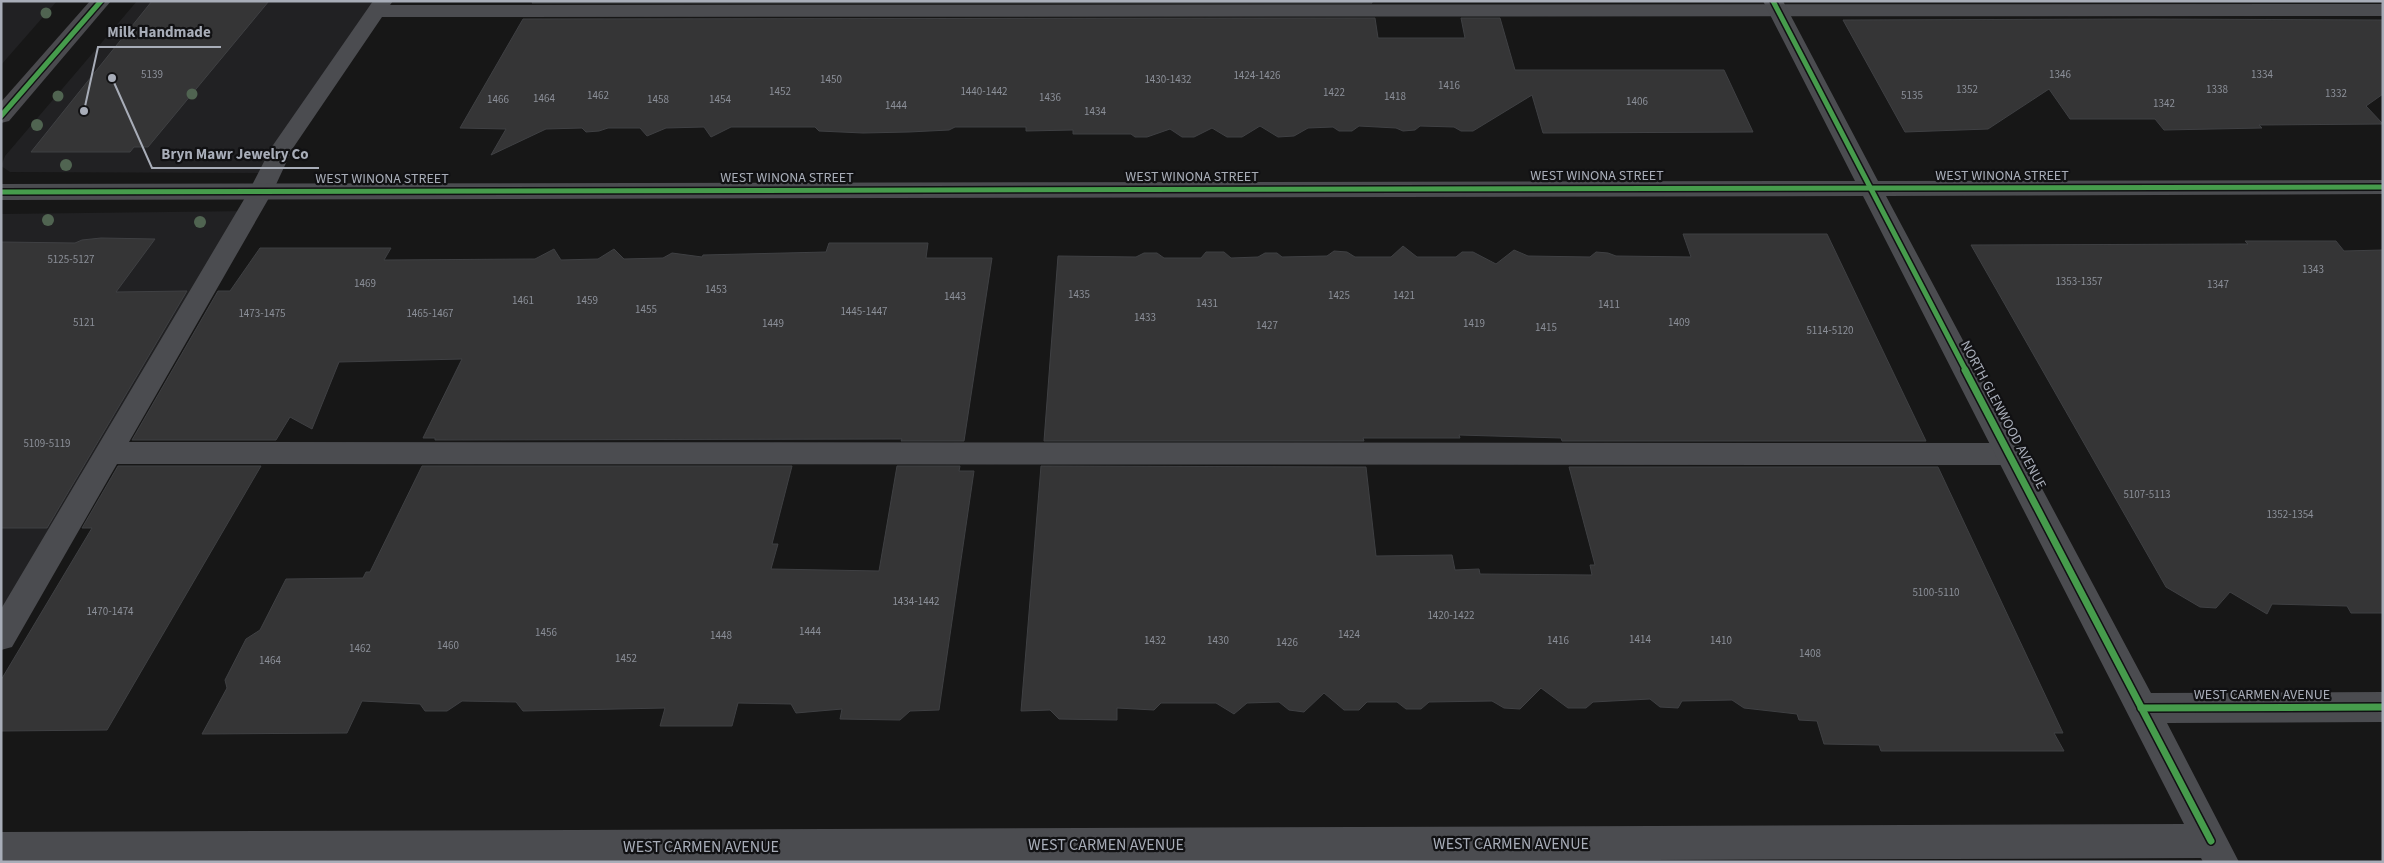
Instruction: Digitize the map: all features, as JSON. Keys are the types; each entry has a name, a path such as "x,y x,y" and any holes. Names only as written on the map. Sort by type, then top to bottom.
{"main road":[{"path":"1,116 101,1"}],"street":[{"path":"1,637 261,191 282,148 379,6 1775,6 2383,10"},
{"name":"NORTH GLENWOOD AVENUE","path":"1775,6 2216,851"},
{"name":"WEST WINONA STREET","path":"1,192 2383,187"},
{"path":"108,453 2009,454"},
{"name":"WEST CARMEN AVENUE","path":"2141,708 2383,707"},
{"name":"WEST CARMEN AVENUE","path":"1,849 2216,851"}],"shaded area":[{"path":"1,1 57,1 1,65"},
{"path":"137,1 383,1 270,173 10,172 1,166 5,156"},
{"path":"250,211 1,637 1,214"}],"building":[{"path":"152,1 269,1 148,147 134,147 130,152 31,152"},
{"path":"533,1 1372,1 1372,3 532,3"},
{"path":"1375,18 1378,38 1465,38 1461,18 1500,18 1515,70 1724,70 1753,132 1543,133 1532,95 1473,131 1461,131 1454,127 1420,126 1415,130 1403,131 1396,128 1359,126 1352,131 1339,131 1333,127 1308,128 1294,136 1278,137 1260,126 1242,137 1227,137 1212,128 1194,137 1182,137 1170,129 1147,137 1135,137 1131,134 1073,134 1073,130 1026,131 1026,127 955,127 949,130 863,133 819,131 815,127 731,127 711,137 704,127 666,128 647,136 640,128 608,128 586,132 582,128 546,129 491,155 506,129 460,128 523,19"},
{"path":"1843,20 2383,20 2383,94 2366,106 2383,124 2259,125 2262,128 2164,130 2155,119 2070,119 2049,89 1988,129 1905,132"},
{"path":"1683,234 1827,234 1926,441 1562,441 1561,438 1459,435 1460,438 1363,438 1364,441 1044,441 1058,256 1136,257 1144,253 1157,253 1164,258 1201,258 1206,252 1224,252 1231,258 1258,257 1265,253 1277,253 1282,257 1327,256 1334,251 1347,252 1355,257 1391,257 1403,246 1417,257 1456,257 1462,252 1473,252 1496,264 1514,250 1528,256 1590,257 1596,252 1616,256 1691,257"},
{"path":"101,238 155,239 116,292 187,291 47,528 1,528 1,242 75,243 82,240"},
{"path":"2245,241 2336,241 2344,251 2383,250 2383,613 2351,613 2347,606 2272,604 2267,614 2230,592 2216,608 2200,607 2166,587 1971,245 2248,244"},
{"path":"829,243 928,243 926,258 992,258 964,441 901,441 902,439 435,440 435,438 423,438 462,359 339,362 312,429 290,417 276,440 132,440 218,291 230,291 260,248 391,248 384,260 535,259 554,249 561,260 598,259 614,249 624,259 663,258 672,253 702,257 703,255 826,252"},
{"path":"118,466 261,466 107,730 1,731 1,680 92,528 82,528"},
{"path":"422,466 792,466 772,544 778,544 771,569 879,571 897,466 960,466 959,471 974,471 939,710 910,711 900,720 840,719 842,709 796,713 791,704 738,703 732,726 660,726 665,708 523,711 516,702 462,701 447,711 425,711 420,704 362,701 347,733 202,734 227,688 225,680 246,639 260,630 286,579 363,578 366,572 370,572"},
{"path":"1041,466 1366,467 1376,556 1452,555 1455,570 1479,569 1480,574 1592,575 1590,565 1595,565 1569,467 1938,467 2063,733 2054,733 2064,751 1881,751 1879,745 1824,744 1817,721 1799,720 1797,714 1744,708 1732,700 1682,701 1678,708 1660,707 1650,699 1593,702 1586,708 1568,708 1541,688 1520,709 1504,708 1492,701 1429,702 1421,709 1406,709 1397,702 1367,702 1359,710 1344,710 1324,693 1304,712 1289,710 1279,702 1247,703 1234,714 1216,703 1161,703 1154,710 1117,708 1117,720 1059,719 1050,710 1021,711"}],"cycle path":[{"path":"1,116 101,1"},
{"path":"1773,1 2211,841"},
{"path":"1,192 2383,187"},
{"path":"2141,708 2383,707"}],"place":[{"name":"Bryn Mawr Jewelry Co","path":"112,78"},
{"name":"Milk Handmade","path":"84,111"}]}
